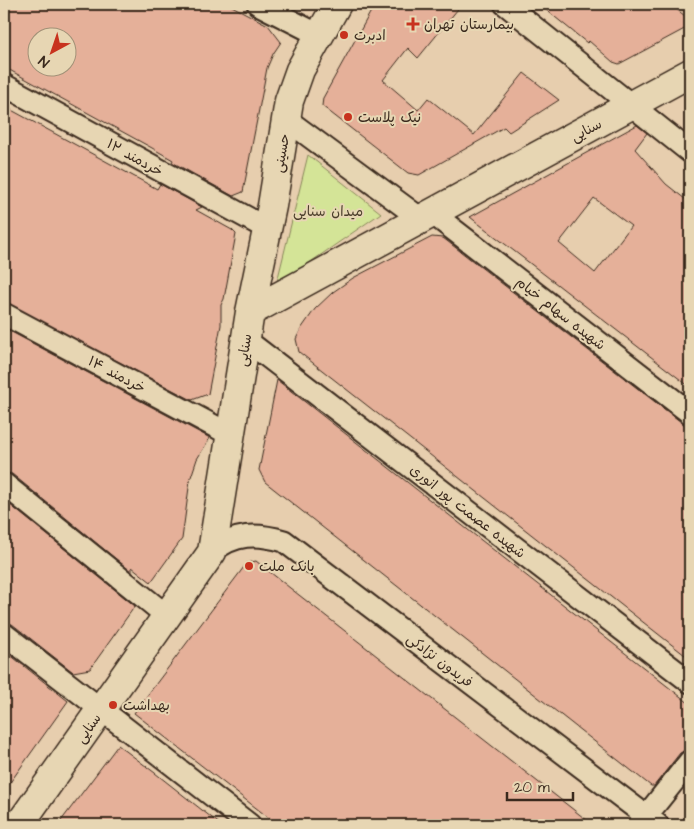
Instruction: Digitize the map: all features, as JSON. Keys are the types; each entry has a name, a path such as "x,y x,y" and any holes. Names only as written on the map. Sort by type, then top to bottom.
{"street":[{"path":"258,4 319,35"},
{"name":"حسینی","path":"250,312 289,101 300,70 337,4"},
{"path":"505,4 630,106 690,152"},
{"name":"سنایی","path":"19,825 212,552 250,312 690,73"},
{"name":"خردمند ۱۲","path":"4,85 266,228"},
{"path":"286,119 426,216"},
{"name":"شهیده سهام خیام","path":"426,216 690,413"},
{"name":"خردمند ۱۴","path":"4,314 231,435"},
{"name":"شهیده عصمت پور انوری","path":"246,340 690,682"},
{"path":"4,484 167,616"},
{"name":"فریدون نژادکی","path":"212,552 222,543 242,536 263,535 284,541 648,822"},
{"path":"4,634 250,825"},
{"path":"648,822 690,761"}],"shaded area":[{"path":"671,4 690,4 690,20"}],"green space":[{"name":"میدان سنایی","path":"308,155 381,213 276,286"}],"building":[{"path":"4,4 228,4 268,25 281,42 267,68 243,192 233,196 172,162 173,160 4,67"},
{"path":"375,4 462,4 418,58 408,48 383,80 418,110 428,98 474,135 524,73 559,100 509,132 504,127 419,175 408,173 322,106 323,98"},
{"path":"539,4 670,4 690,20 690,26 619,64 613,62 589,41 587,43"},
{"path":"4,106 157,189 160,184 202,207 196,210 236,234 224,299 221,305 221,325 208,394 192,400 4,302"},
{"path":"637,125 647,133 635,149 666,184 690,203 690,387 470,217","holes":["594,198 631,226 595,273 559,243"]},
{"path":"432,237 443,238 690,429 690,659 299,352 296,339 301,329 315,309 333,292 353,278"},
{"path":"4,328 210,438 197,459 190,480 182,539 151,582 132,567 132,572 12,474 4,472"},
{"path":"277,380 690,704 690,749 680,753 654,786 651,786 265,482 259,470"},
{"path":"4,500 135,606 90,669 73,672 12,624 4,622"},
{"path":"256,561 593,825 278,825 134,713 247,563"},
{"path":"4,650 68,701 4,791"},
{"path":"118,745 155,773 221,825 58,825"}],"place":[{"name":"بیمارستان تهران","path":"413,24"},
{"name":"ادبرت","path":"344,35"},
{"name":"نیک پلاست","path":"348,117"},
{"name":"بانک ملت","path":"249,566"},
{"name":"بهداشت","path":"113,705"}]}
